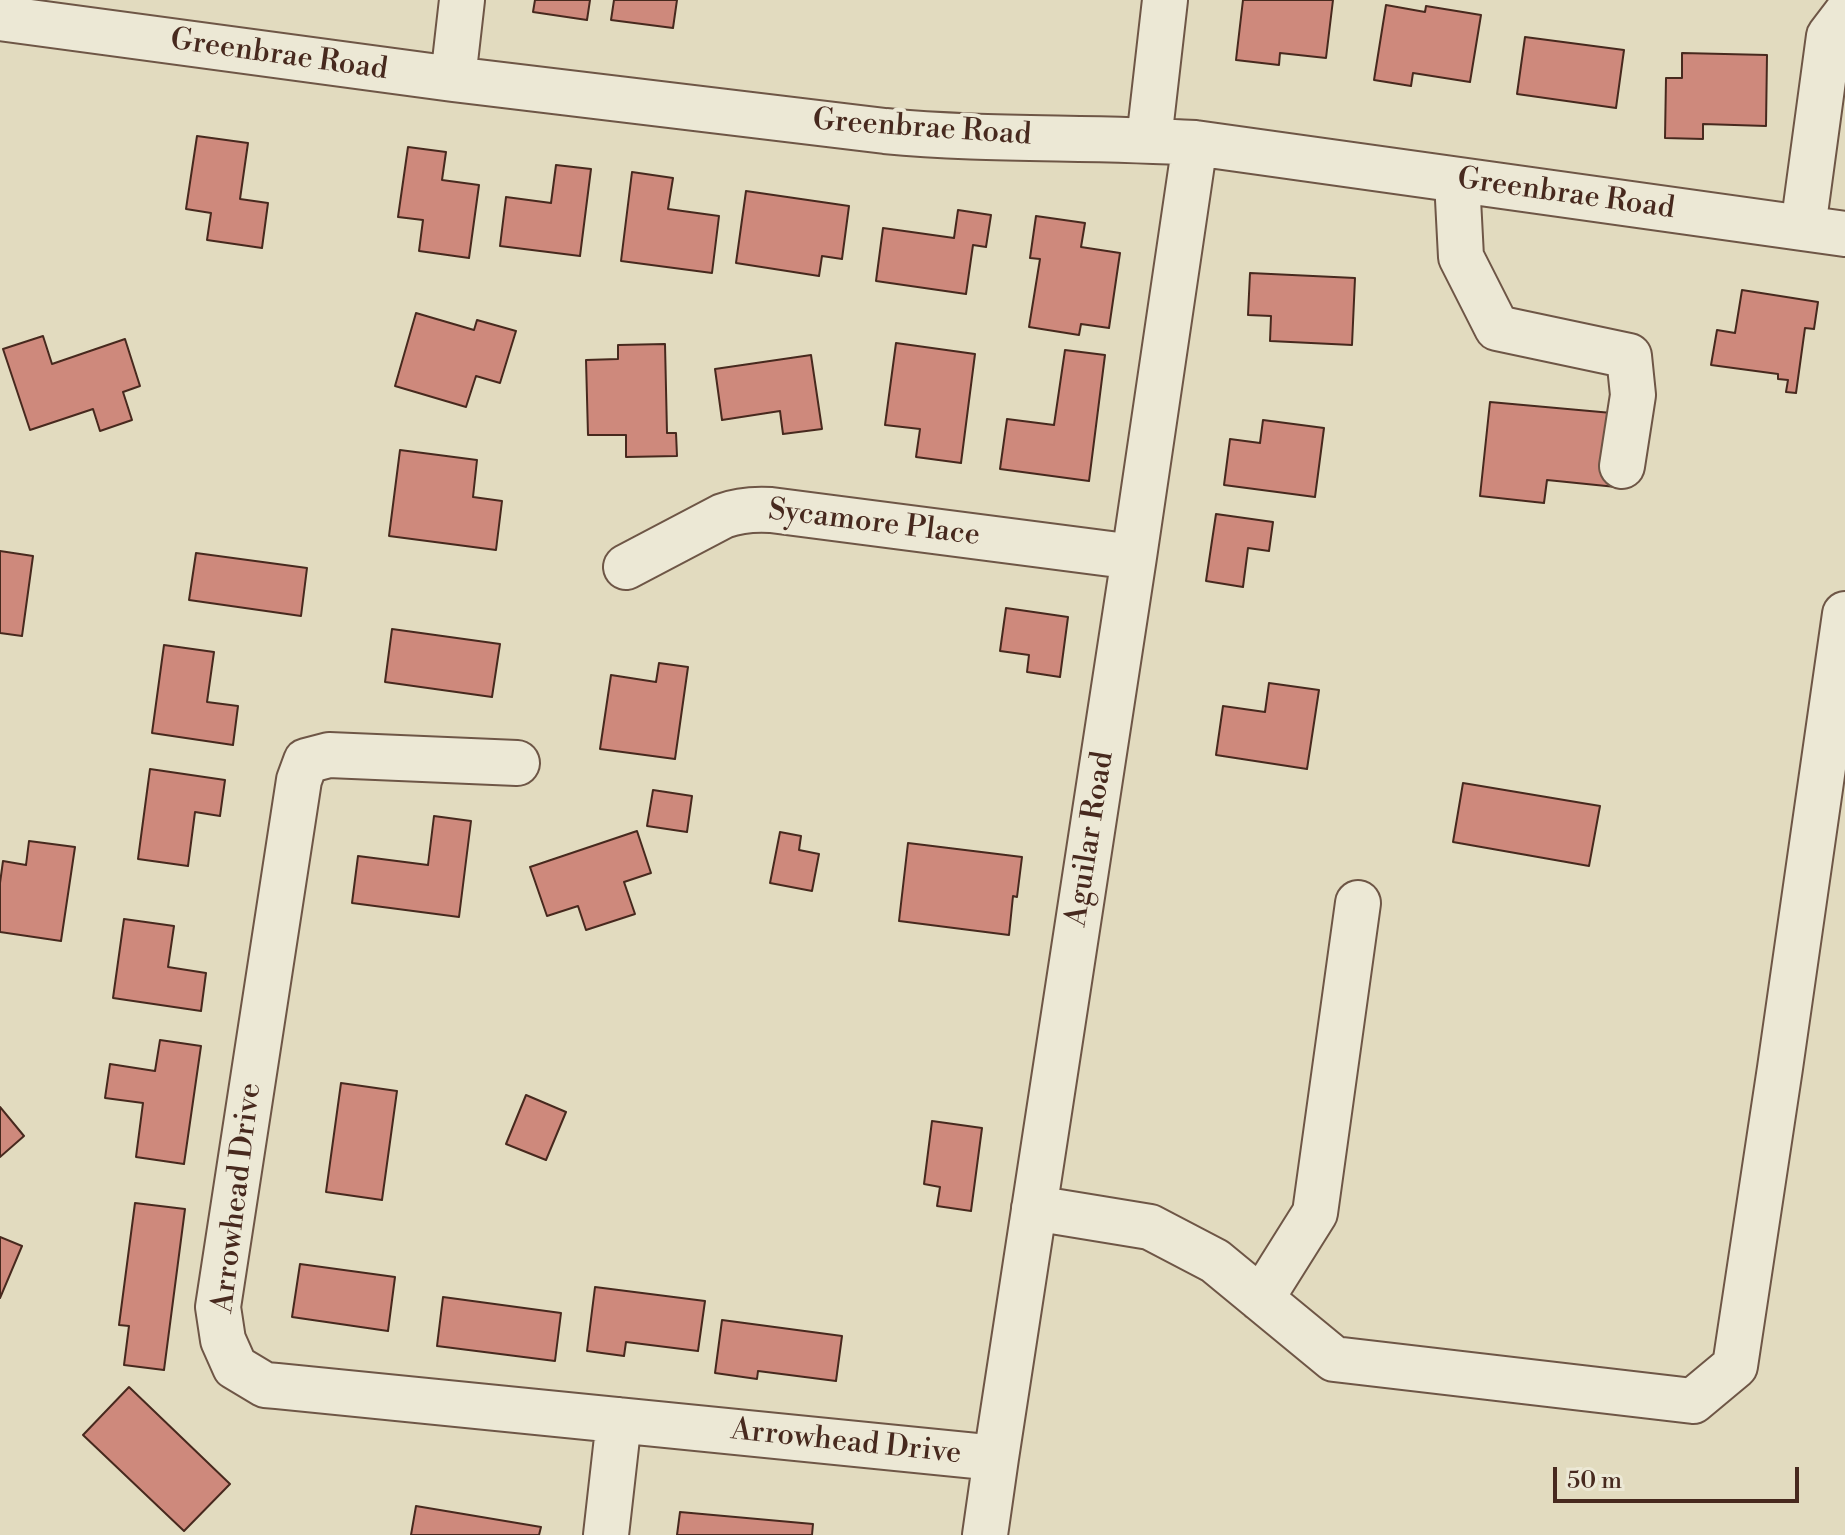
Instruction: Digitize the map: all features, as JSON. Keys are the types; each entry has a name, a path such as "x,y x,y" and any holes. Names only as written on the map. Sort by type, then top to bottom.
{"street":[{"path":"453,79 462,0"},
{"path":"1149,140 1165,0"},
{"path":"1803,228 1829,36 1845,15"},
{"name":"Greenbrae Road","path":"0,18 453,79 937,136 1195,143 1845,234"},
{"name":"Aguilar Road","path":"985,1535 1195,143"},
{"path":"1457,180 1461,257 1497,328 1629,356 1633,395 1622,466"},
{"name":"Sycamore Place","path":"626,567 723,516 739,510 755,509 1134,557"},
{"path":"1034,1208 1150,1227 1215,1261 1334,1359 1693,1401 1735,1366 1845,614"},
{"name":"Arrowhead Drive","path":"517,763 329,755 306,761 299,780 218,1307 223,1340 235,1367 265,1385 996,1458"},
{"path":"1261,1299 1315,1213 1358,903"},
{"path":"606,1535 619,1420"}],"building":[{"path":"535,0 590,0 587,20 533,12"},
{"path":"614,0 677,0 673,28 611,20"},
{"path":"1243,0 1333,0 1326,58 1280,53 1279,65 1236,60"},
{"path":"1386,5 1425,12 1426,6 1481,15 1470,82 1413,73 1411,86 1374,80"},
{"path":"1525,37 1624,50 1616,108 1517,94"},
{"path":"1682,53 1767,55 1766,126 1703,124 1703,139 1665,138 1666,78 1682,78"},
{"path":"197,136 248,143 240,199 268,203 262,248 207,240 211,213 186,209"},
{"path":"408,147 446,152 442,180 479,185 469,258 419,251 423,220 398,217"},
{"path":"556,165 591,169 580,256 500,246 506,197 551,203"},
{"path":"632,172 673,178 668,209 719,216 712,273 621,261"},
{"path":"746,191 849,206 842,259 822,256 819,276 736,263"},
{"path":"958,210 991,215 986,247 973,245 966,294 876,281 883,228 954,238"},
{"path":"1036,216 1085,223 1081,247 1120,253 1109,328 1081,324 1079,335 1029,327 1040,259 1030,258"},
{"path":"1250,273 1355,278 1352,345 1270,341 1271,316 1248,315"},
{"path":"1742,290 1818,302 1814,329 1805,328 1796,393 1786,392 1788,380 1778,379 1778,374 1711,365 1717,330 1735,333"},
{"path":"416,313 474,330 477,320 516,331 500,383 476,376 466,407 395,386"},
{"path":"43,336 52,364 125,339 140,386 123,392 132,420 100,431 93,409 30,430 3,349"},
{"path":"896,343 975,354 961,463 916,457 920,429 885,425"},
{"path":"665,344 667,433 676,433 677,456 626,457 626,435 588,435 586,360 618,359 618,345"},
{"path":"1065,350 1105,355 1089,481 1000,469 1007,419 1054,425"},
{"path":"811,355 822,429 783,434 780,411 722,420 715,369"},
{"path":"1490,402 1623,414 1616,487 1547,480 1544,503 1480,496"},
{"path":"1263,420 1324,428 1315,497 1224,485 1230,439 1260,443"},
{"path":"400,450 477,460 473,497 502,501 496,550 389,536"},
{"path":"1216,514 1273,522 1269,551 1248,548 1243,587 1206,581"},
{"path":"0,551 33,556 22,636 0,633"},
{"path":"196,553 307,568 301,616 189,600"},
{"path":"1006,608 1068,617 1060,677 1027,672 1029,655 1000,651"},
{"path":"392,629 500,644 492,697 385,682"},
{"path":"164,645 214,652 207,702 238,706 233,745 152,733"},
{"path":"659,663 688,667 675,759 600,749 611,675 656,682"},
{"path":"1269,683 1319,690 1307,769 1216,755 1223,706 1265,712"},
{"path":"150,769 225,780 220,816 195,812 188,866 138,859"},
{"path":"1463,783 1600,806 1589,866 1453,842"},
{"path":"653,790 692,796 687,832 647,826"},
{"path":"434,816 471,821 459,917 352,903 358,856 428,865"},
{"path":"637,831 651,873 624,882 635,914 586,930 578,906 547,916 530,867"},
{"path":"780,832 801,836 799,850 819,854 812,891 770,883"},
{"path":"29,841 75,847 61,941 0,932 3,861 26,865"},
{"path":"908,843 1022,857 1017,897 1013,896 1009,935 899,921"},
{"path":"124,919 174,926 168,967 206,973 201,1011 113,998"},
{"path":"160,1040 201,1046 184,1164 136,1157 143,1103 105,1098 110,1064 155,1071"},
{"path":"341,1083 397,1091 382,1200 326,1192"},
{"path":"526,1095 566,1112 546,1160 506,1144"},
{"path":"0,1107 24,1136 0,1157"},
{"path":"932,1121 982,1128 971,1211 937,1206 940,1187 924,1184"},
{"path":"135,1203 185,1209 164,1370 124,1365 129,1326 119,1325"},
{"path":"0,1237 22,1246 0,1298"},
{"path":"300,1264 395,1277 388,1331 292,1317"},
{"path":"595,1287 705,1301 698,1351 626,1342 624,1356 587,1351"},
{"path":"443,1297 561,1313 555,1361 437,1346"},
{"path":"722,1320 842,1336 836,1381 758,1371 757,1379 715,1373"},
{"path":"129,1387 230,1484 184,1531 83,1435"},
{"path":"416,1506 541,1527 539,1535 411,1535"},
{"path":"680,1512 813,1524 812,1535 677,1535"}]}
